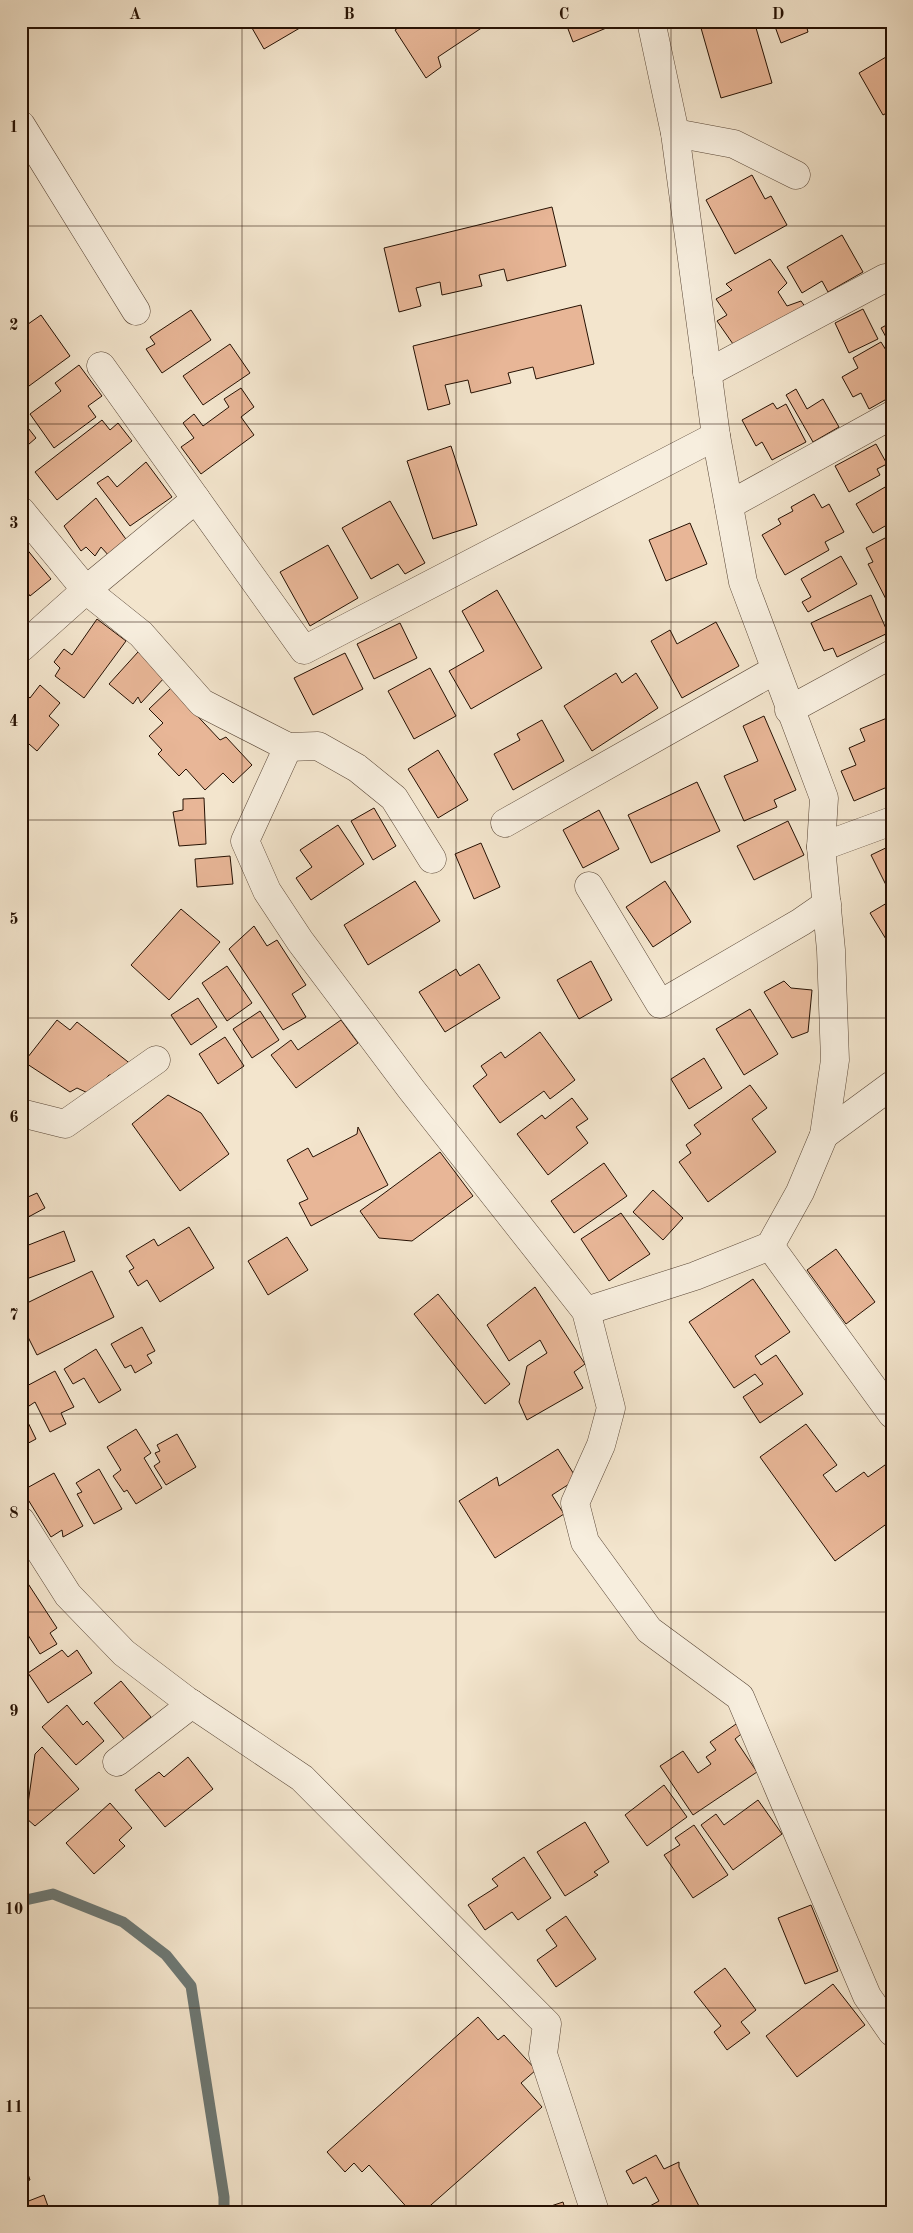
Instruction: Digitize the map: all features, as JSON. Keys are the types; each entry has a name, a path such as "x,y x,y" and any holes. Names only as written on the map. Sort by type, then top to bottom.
{"street":[{"path":"586,1311 695,1276 770,1246 800,1192 824,1135 835,1060 827,904 821,847 824,798 789,710 743,582 716,436 675,133 651,21"},
{"path":"21,125 136,311"},
{"path":"675,133 734,144 796,175"},
{"path":"708,373 885,278"},
{"path":"101,366 304,650 716,436"},
{"path":"729,505 892,415"},
{"path":"21,648 86,590 196,499"},
{"path":"21,511 86,590 141,634 202,703 288,747 318,746 357,768 394,798 432,859"},
{"path":"789,710 892,654"},
{"path":"505,823 775,670"},
{"path":"288,747 246,841 268,891 300,941 411,1090 586,1311 611,1408 600,1445 575,1503 585,1542 649,1630 740,1697 867,1996 892,2032"},
{"path":"821,847 892,821"},
{"path":"589,886 660,1004 801,922 827,904"},
{"path":"21,1113 65,1124 156,1060"},
{"path":"824,1135 892,1085"},
{"path":"770,1246 892,1414"},
{"path":"21,1521 68,1595 124,1653 192,1704 302,1778 547,2024 543,2054 595,2212"},
{"path":"117,1762 192,1704"}],"building":[{"path":"248,21 310,21 310,22 264,49"},
{"path":"408,21 492,21 438,57 441,67 426,78 395,30"},
{"path":"565,21 623,21 573,42"},
{"path":"699,21 754,21 772,83 721,98"},
{"path":"773,21 805,21 808,32 781,43"},
{"path":"891,54 892,110 883,115 859,73"},
{"path":"752,175 765,199 771,196 787,225 735,254 706,200"},
{"path":"552,207 566,266 507,281 504,269 479,275 482,286 442,295 440,282 416,288 421,306 399,312 384,248"},
{"path":"842,235 863,272 828,292 822,281 802,293 787,267"},
{"path":"770,259 787,283 778,292 787,306 801,301 806,308 733,344 717,321 727,315 716,299 732,290 726,284"},
{"path":"581,305 594,364 536,379 533,367 508,373 511,383 471,393 468,380 445,385 450,404 428,410 413,346"},
{"path":"863,309 878,339 849,353 835,323"},
{"path":"191,310 211,340 162,373 146,349 155,344 150,337"},
{"path":"41,315 70,356 29,386 24,380 21,382 21,329"},
{"path":"892,322 892,348 881,328"},
{"path":"881,342 892,360 892,396 869,409 861,393 853,397 842,377 858,368 853,358"},
{"path":"230,344 250,373 203,405 183,376"},
{"path":"79,365 102,396 88,406 96,417 54,448 30,414 61,391 55,383"},
{"path":"241,388 254,407 241,417 254,435 201,474 181,447 194,438 183,423 194,414 203,426 229,407 224,399"},
{"path":"796,389 807,409 823,399 839,427 813,442 786,395"},
{"path":"773,403 777,409 786,404 806,442 772,460 762,442 756,446 742,420"},
{"path":"21,419 36,438 21,451"},
{"path":"102,420 110,430 118,423 132,441 57,500 35,472"},
{"path":"876,444 887,464 877,469 880,475 849,492 835,466"},
{"path":"451,446 477,525 433,539 407,461"},
{"path":"146,462 172,497 130,526 97,483 108,476 117,487"},
{"path":"892,483 892,522 873,533 856,504"},
{"path":"814,494 822,508 829,504 844,532 825,542 829,550 785,575 762,535 781,524 778,519 793,511 791,507"},
{"path":"96,498 128,542 110,557 101,547 95,556 86,547 81,551 64,526"},
{"path":"390,501 425,563 405,574 398,564 371,579 342,528"},
{"path":"690,523 707,564 666,581 649,540"},
{"path":"885,538 889,544 892,543 891,609 868,564 873,562 866,548"},
{"path":"21,542 51,579 30,596 26,590 21,593"},
{"path":"328,545 358,598 310,626 280,572"},
{"path":"841,556 857,584 808,612 802,602 811,597 801,579"},
{"path":"497,590 542,668 471,709 449,671 484,651 462,611"},
{"path":"871,595 888,633 837,657 833,648 824,651 811,623"},
{"path":"97,619 126,641 84,698 55,676 60,668 54,662 64,649 72,655"},
{"path":"716,622 739,666 682,698 651,641 670,630 677,644"},
{"path":"400,623 417,658 374,679 357,644"},
{"path":"138,652 165,677 141,703 138,697 133,704 109,684"},
{"path":"345,653 363,689 313,715 294,678"},
{"path":"430,668 456,716 414,739 388,691"},
{"path":"616,673 622,683 636,673 658,708 592,751 564,706"},
{"path":"40,685 60,703 49,716 59,725 37,751 21,737 21,695 23,692 30,698"},
{"path":"171,688 220,740 226,737 252,765 233,783 223,773 205,790 186,769 179,776 158,754 162,750 149,736 163,723 149,709"},
{"path":"764,716 796,790 774,800 777,807 744,821 724,776 758,761 743,726"},
{"path":"892,716 892,785 854,801 841,771 856,765 849,748 865,741 860,729"},
{"path":"542,720 564,761 513,790 494,754 520,740 517,734"},
{"path":"438,750 468,800 438,818 408,769"},
{"path":"697,782 720,831 651,863 628,815"},
{"path":"204,798 206,844 179,846 173,812 183,810 183,799"},
{"path":"374,808 396,846 373,860 351,821"},
{"path":"599,810 619,849 583,868 563,830"},
{"path":"788,821 804,855 754,880 737,846"},
{"path":"338,825 364,864 311,900 296,878 312,867 300,850"},
{"path":"481,843 500,887 474,899 455,854"},
{"path":"892,845 892,885 887,887 871,855"},
{"path":"230,856 233,884 197,887 195,859"},
{"path":"415,881 440,921 368,965 344,925"},
{"path":"665,881 691,922 653,947 626,907"},
{"path":"892,900 892,949 870,913"},
{"path":"181,909 220,942 169,1000 131,965"},
{"path":"254,926 267,946 277,940 306,985 292,994 306,1017 283,1030 229,949"},
{"path":"591,961 612,1000 579,1019 557,980"},
{"path":"479,964 500,998 445,1032 419,992 456,969 460,976"},
{"path":"227,966 252,1003 227,1021 202,983"},
{"path":"784,981 791,988 812,990 808,1032 792,1038 764,992"},
{"path":"198,998 217,1027 191,1045 171,1015"},
{"path":"750,1009 778,1054 744,1075 716,1029"},
{"path":"260,1011 279,1040 252,1058 233,1029"},
{"path":"57,1020 70,1030 77,1022 132,1065 118,1075 109,1075 90,1094 77,1088 70,1092 24,1062"},
{"path":"341,1020 358,1043 296,1088 271,1055 291,1040 298,1050"},
{"path":"540,1032 575,1080 550,1099 544,1091 500,1123 473,1086 487,1075 481,1066 501,1052 505,1058"},
{"path":"225,1037 244,1066 218,1084 199,1054"},
{"path":"704,1058 722,1088 689,1109 671,1079"},
{"path":"750,1085 767,1108 752,1119 776,1152 708,1202 679,1162 691,1153 686,1145 701,1134 694,1125"},
{"path":"168,1095 201,1113 229,1154 180,1191 132,1124"},
{"path":"572,1098 588,1119 576,1127 588,1143 548,1175 517,1134 542,1115 545,1119"},
{"path":"358,1127 388,1185 311,1226 299,1203 308,1199 287,1160 308,1148 313,1157 357,1134"},
{"path":"440,1152 473,1196 412,1241 379,1238 360,1211"},
{"path":"604,1163 627,1196 574,1233 551,1201"},
{"path":"21,1184 28,1197 37,1193 45,1208 21,1221"},
{"path":"653,1190 683,1218 663,1240 633,1212"},
{"path":"621,1213 650,1254 609,1281 581,1239"},
{"path":"189,1227 214,1268 160,1302 147,1280 138,1286 129,1271 134,1268 126,1256 154,1239 158,1246"},
{"path":"64,1231 75,1261 21,1281 21,1248"},
{"path":"287,1237 308,1270 268,1295 248,1261"},
{"path":"836,1249 875,1302 846,1324 807,1270"},
{"path":"92,1271 114,1317 37,1355 27,1335 21,1338 21,1306"},
{"path":"753,1279 790,1332 755,1356 761,1365 776,1355 803,1394 760,1423 743,1397 763,1384 755,1374 734,1388 689,1322"},
{"path":"535,1287 585,1364 574,1372 583,1388 527,1420 519,1402 527,1366 547,1353 540,1340 509,1361 487,1325"},
{"path":"438,1294 510,1384 485,1404 414,1314"},
{"path":"142,1327 155,1351 147,1355 152,1363 135,1373 131,1365 125,1368 111,1344"},
{"path":"96,1349 121,1390 99,1403 84,1378 73,1384 64,1369"},
{"path":"55,1371 74,1407 61,1413 66,1424 50,1432 35,1402 29,1406 21,1389"},
{"path":"21,1408 36,1439 21,1447"},
{"path":"806,1424 837,1465 823,1475 836,1492 864,1472 868,1477 892,1460 892,1520 835,1561 760,1457"},
{"path":"136,1429 151,1453 144,1458 162,1488 136,1504 127,1490 124,1492 113,1476 121,1470 107,1447"},
{"path":"177,1434 196,1467 166,1485 154,1466 160,1462 155,1453 160,1451 157,1445"},
{"path":"558,1449 577,1479 552,1495 564,1514 495,1558 459,1501 497,1477 499,1486"},
{"path":"99,1469 122,1509 94,1524 77,1494 82,1492 76,1483"},
{"path":"54,1473 83,1526 63,1537 62,1530 51,1537 24,1493 27,1488"},
{"path":"25,1579 57,1628 50,1633 57,1644 40,1654 21,1624 21,1582"},
{"path":"62,1650 68,1657 77,1650 92,1673 48,1703 28,1673"},
{"path":"121,1681 151,1717 124,1739 94,1703"},
{"path":"67,1705 83,1725 87,1721 104,1741 76,1765 42,1727"},
{"path":"739,1722 745,1731 735,1739 757,1772 693,1815 660,1766 683,1751 698,1773 711,1764 706,1757 716,1750 710,1742"},
{"path":"42,1747 79,1789 35,1826 26,1818 35,1754"},
{"path":"188,1757 213,1789 165,1827 135,1790 159,1772 164,1777"},
{"path":"664,1785 687,1817 647,1846 625,1815"},
{"path":"758,1800 782,1834 733,1870 701,1825 716,1814 724,1825"},
{"path":"110,1803 132,1828 119,1840 125,1846 94,1874 66,1843"},
{"path":"585,1822 609,1862 594,1872 598,1875 565,1896 537,1852"},
{"path":"694,1825 728,1875 693,1898 664,1855 680,1845 675,1838"},
{"path":"524,1857 551,1898 518,1920 512,1912 485,1930 468,1905 498,1886 492,1879"},
{"path":"811,1905 838,1971 805,1984 778,1918"},
{"path":"566,1916 596,1959 556,1987 537,1960 557,1946 546,1930"},
{"path":"725,1968 756,2010 741,2022 750,2033 727,2050 714,2032 721,2026 694,1992"},
{"path":"833,1984 865,2025 797,2077 766,2036"},
{"path":"478,2017 498,2040 504,2035 536,2070 521,2083 542,2107 423,2212 411,2212 369,2165 362,2172 354,2163 345,2172 327,2152"},
{"path":"21,2153 30,2180 21,2182"},
{"path":"656,2155 664,2169 679,2162 679,2167 702,2212 639,2212 659,2201 646,2177 633,2184 626,2171"},
{"path":"44,2195 50,2212 21,2212 21,2204"},
{"path":"563,2202 566,2212 533,2212"}],"waterway":[{"path":"21,1901 53,1894 123,1922 166,1955 191,1986 224,2197 224,2212"}]}
